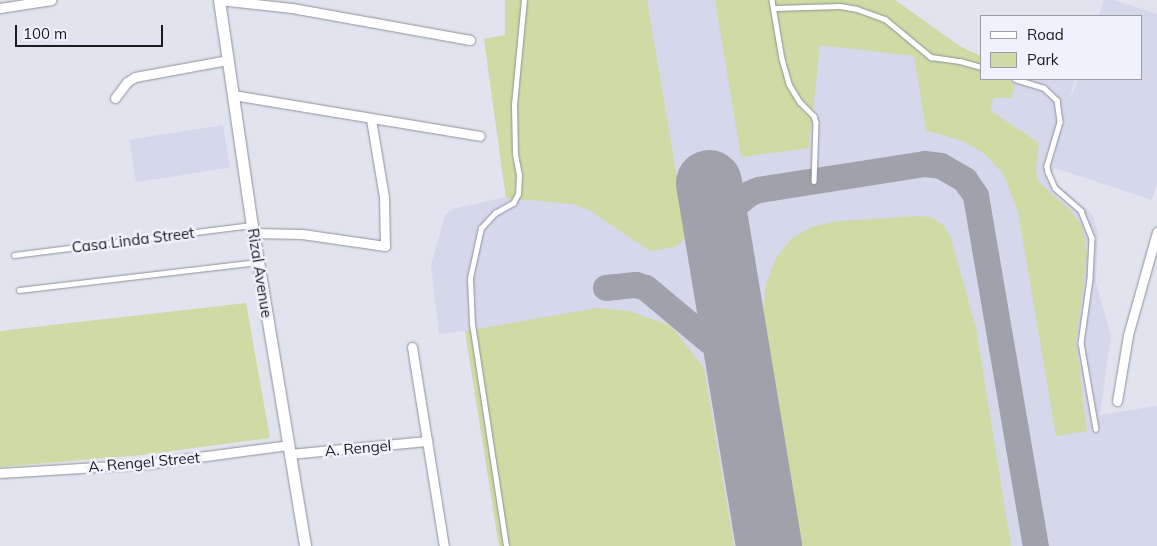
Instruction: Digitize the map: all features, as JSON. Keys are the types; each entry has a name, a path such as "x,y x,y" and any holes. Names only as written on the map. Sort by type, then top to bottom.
{"street":[{"path":"0,8 51,0"},
{"path":"219,0 292,8 470,40"},
{"name":"Rizal Avenue","path":"219,0 258,262 305,546"},
{"path":"114,98 126,82 135,77 228,60"},
{"path":"233,95 480,136"},
{"path":"253,229 385,246 384,197 371,119"},
{"path":"1117,401 1128,336 1153,260 1157,232"},
{"path":"412,347 444,546"},
{"name":"A. Rengel","path":"289,449 427,441"},
{"name":"A. Rengel Street","path":"0,473 146,464 289,449"}],"lane":[{"path":"506,546 472,324 470,278 481,228 495,213 513,203 518,194 519,175 515,154 514,112 524,0"},
{"path":"772,0 782,59 789,84 800,102 814,116 816,122 814,181"},
{"path":"774,8 840,6 857,8 885,19 931,57 960,61 980,67"},
{"path":"1019,80 1044,88 1057,100 1060,122 1047,166 1048,172 1055,188 1081,211 1092,238 1090,279 1081,343 1096,429"},
{"name":"Casa Linda Street","path":"14,255 253,229"},
{"path":"19,290 258,262"}],"shaded area":[{"path":"505,0 895,0 961,47 980,56 980,80 1074,80 1070,100 1078,80 1142,80 1142,15 1098,15 1104,0 1114,0 1157,14 1157,182 1152,200 1054,168 1052,174 1056,183 1093,216 1098,232 1096,283 1111,336 1100,415 1157,406 1157,546 499,546 465,331 439,334 431,265 445,215 452,209 506,197 484,39 505,35"},
{"path":"223,125 230,167 136,182 129,140"}],"green space":[{"path":"505,0 647,0 687,237 675,247 650,251 589,210 573,204 506,198 484,39 505,35"},
{"path":"715,0 895,0 961,47 980,56 980,80 1010,80 1015,86 1011,98 993,98 991,111 1039,143 1036,172 1039,182 1070,210 1083,228 1087,254 1076,342 1087,431 1056,436 1018,212 1004,175 986,155 965,142 926,130 914,56 820,45 809,148 741,157"},
{"path":"920,216 933,218 944,226 951,239 976,328 1011,546 802,546 763,312 766,284 776,258 791,239 811,227 839,221"},
{"path":"246,303 270,438 142,455 0,467 0,331"},
{"path":"597,308 629,311 671,326 704,368 734,546 499,546 465,331"}],"taxiway":[{"path":"720,253 727,216 732,208 749,194 759,190 925,164 941,166 965,180 976,196 1036,546"},
{"path":"606,288 636,285 646,288 719,349 741,377"}],"runway":[{"path":"709,183 769,546"}]}
